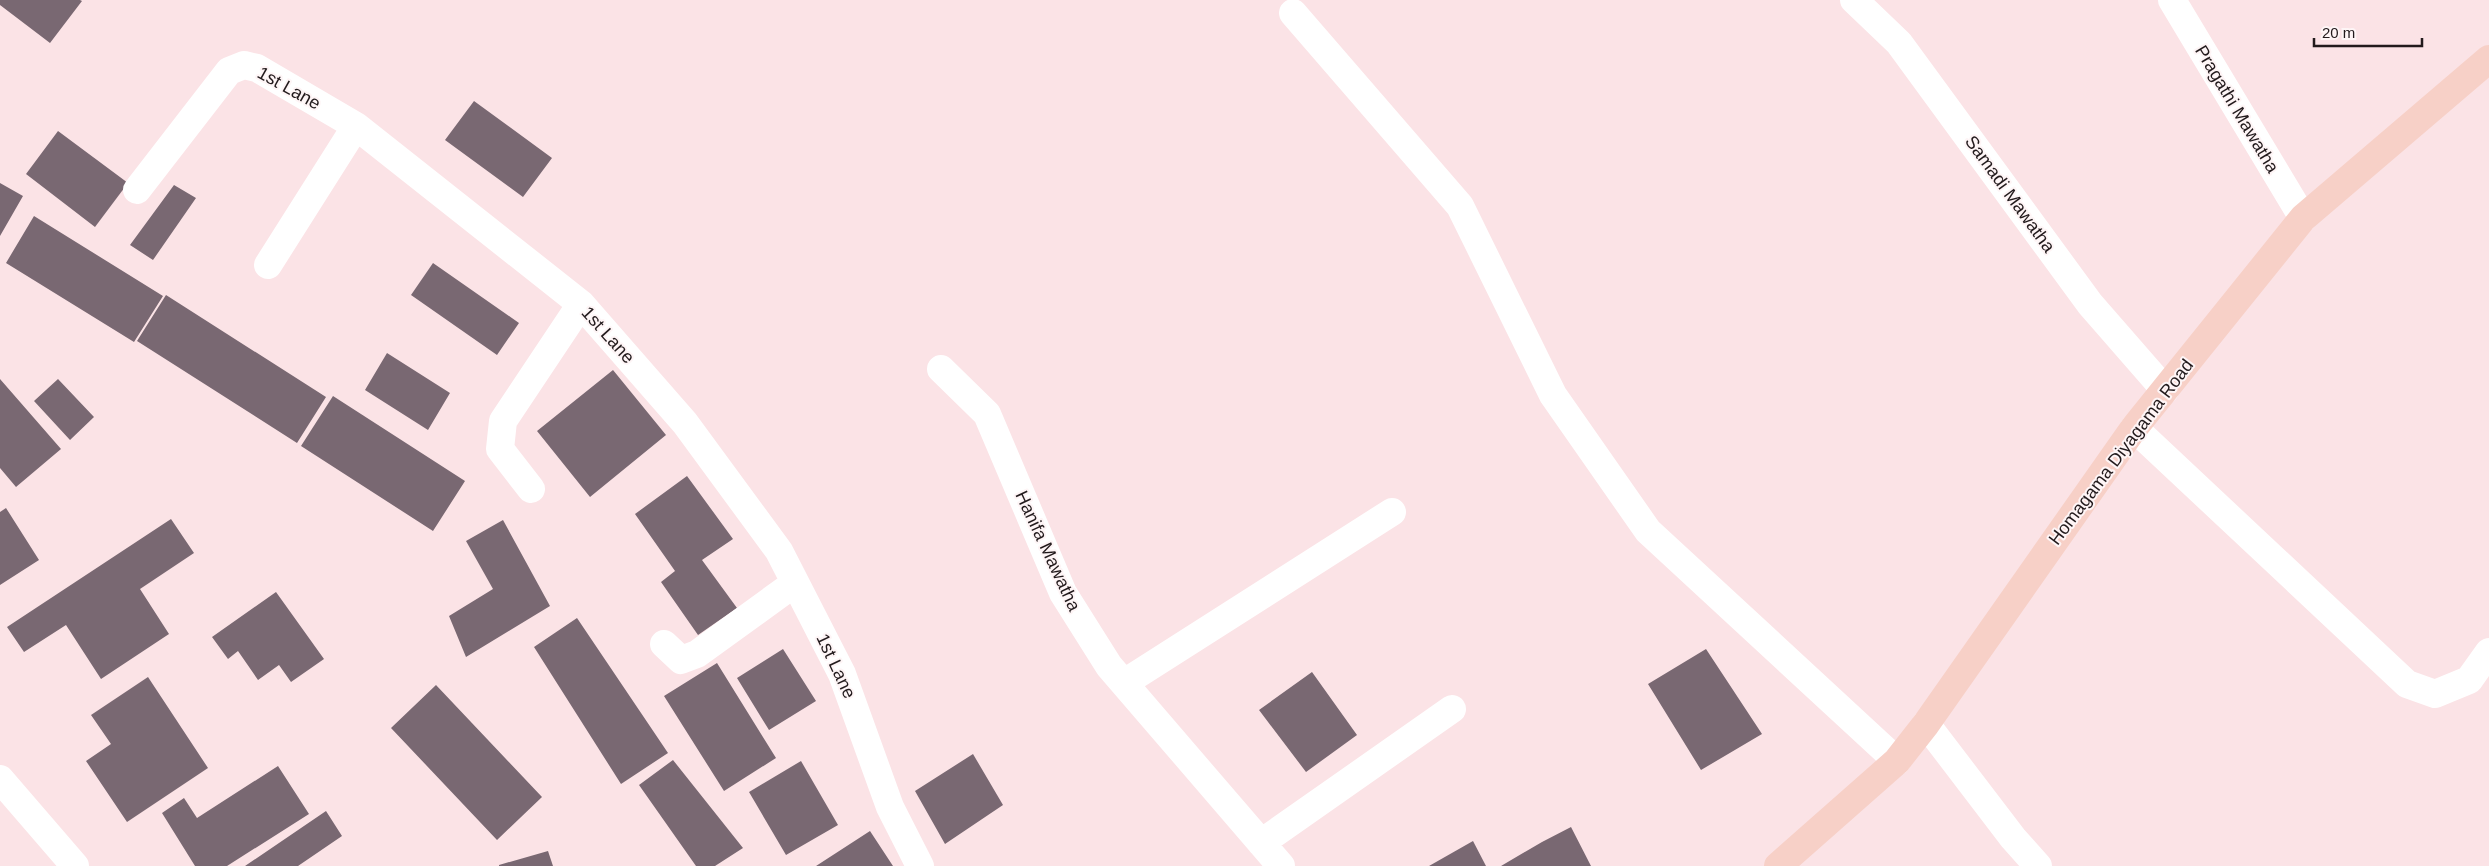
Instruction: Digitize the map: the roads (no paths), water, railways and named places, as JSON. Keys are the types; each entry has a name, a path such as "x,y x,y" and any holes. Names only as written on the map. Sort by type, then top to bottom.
{"main road":[{"name":"Homagama Diyagama Road","path":"1778,866 1897,761 1926,724 2134,428 2303,218 2489,59"}],"street":[{"name":"Samadi Mawatha","path":"1854,0 1899,43 2090,304 2165,390"},
{"name":"Pragathi Mawatha","path":"2172,0 2303,218"},
{"path":"1293,13 1460,206 1553,395 1648,531 1897,761"},
{"name":"1st Lane","path":"138,190 229,71 244,65 257,68 356,126 581,304 685,423 779,552 842,674 890,807 920,866"},
{"path":"268,265 356,126"},
{"path":"531,489 500,449 503,421 581,304"},
{"name":"Hanifa Mawatha","path":"942,369 987,414 1063,593 1109,666 1281,866"},
{"path":"2134,428 2407,684 2435,694 2469,680 2489,652"},
{"path":"1124,683 1392,512"},
{"path":"664,644 681,660 697,654 795,583"},
{"path":"1261,843 1452,710"},
{"path":"1926,724 2013,838 2038,866"},
{"path":"0,779 75,866"}]}
